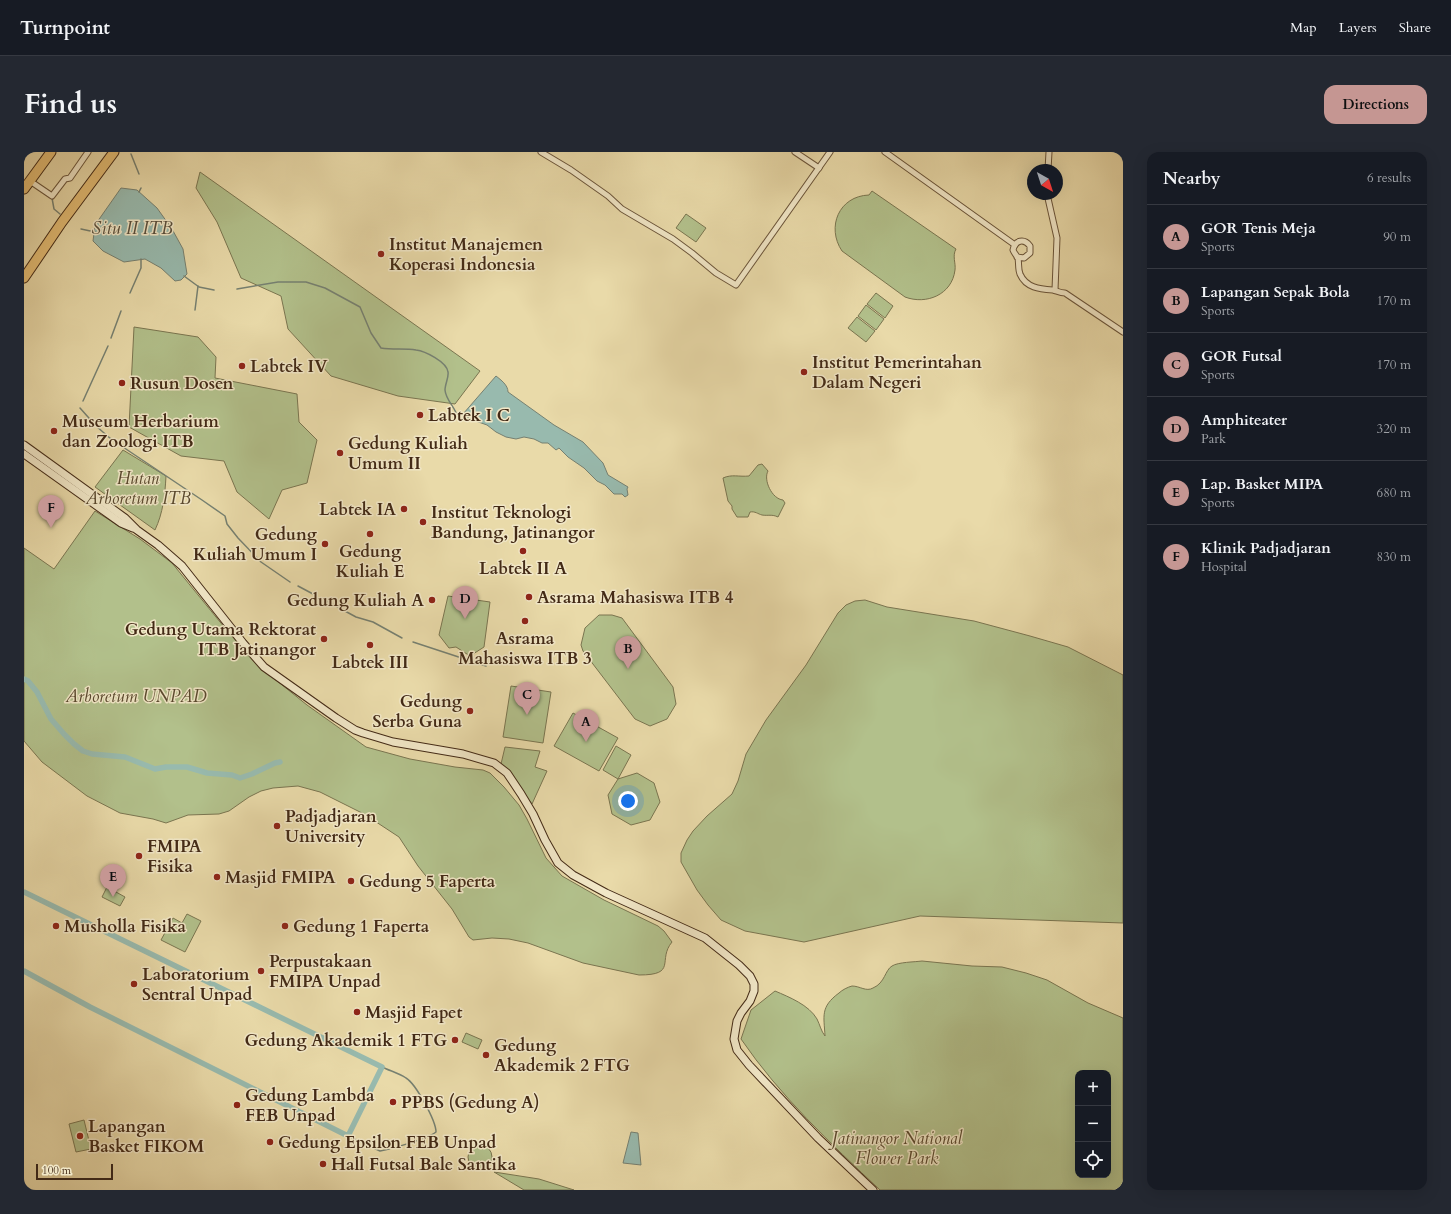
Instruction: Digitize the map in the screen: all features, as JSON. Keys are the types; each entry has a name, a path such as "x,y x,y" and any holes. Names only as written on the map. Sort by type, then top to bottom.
{"highway":[{"path":"26,185 51,152"},
{"path":"24,278 62,222 114,152"}],"main road":[{"path":"24,444 125,518 137,530 158,545 182,566 264,667 355,730 393,742 463,754 494,763 507,774 521,794 558,863 572,875 606,893 705,938 740,965 750,976 754,984 754,991 750,1001 737,1021 734,1039 737,1050 748,1066 818,1138 873,1190"},
{"path":"24,454 121,523 137,530"}],"street":[{"path":"26,185 52,196 65,178 70,178 88,152"},
{"path":"541,152 577,174 622,208 673,239 716,273 736,285 830,152"},
{"path":"795,152 818,168"},
{"path":"885,152 1015,245"},
{"path":"1048,164 1049,152"},
{"path":"1048,200 1056,238 1055,290"},
{"path":"1018,257 1024,258 1028,255 1030,246 1027,242 1018,242 1015,245 1014,253 1018,257 1020,274 1026,282 1034,288 1040,290 1055,290 1059,293 1065,293 1123,332"}],"green space":[{"path":"200,172 480,371 455,404 398,396 331,376 288,329 281,296 241,278 217,222 196,188"},
{"path":"872,191 956,249 954,254 955,270 953,279 949,286 937,296 921,300 905,297 842,251 837,242 835,232 838,214 850,201 869,195"},
{"path":"686,214 706,228 696,242 676,228"},
{"path":"876,293 893,306 885,318 867,304"},
{"path":"866,305 884,319 876,330 858,316"},
{"path":"857,317 875,331 866,342 848,328"},
{"path":"134,327 198,337 216,357 215,378 297,394 299,422 317,440 307,483 282,490 269,519 237,492 224,461 181,456 129,427"},
{"name":"Hutan Arboretum ITB","path":"123,450 166,476 163,504 155,530 95,487"},
{"path":"762,464 768,471 767,479 772,493 785,503 778,517 750,512 748,517 737,517 728,501 723,478 733,476 749,476 758,465"},
{"name":"Arboretum UNPAD","path":"95,511 140,539 172,563 229,633 261,668 307,705 366,747 410,759 455,767 483,770 490,773 519,805 546,858 562,876 604,900 658,926 664,931 672,942 666,955 663,969 651,974 639,975 583,963 528,943 509,939 492,938 473,940 469,937 452,909 418,866 399,837 364,814 320,792 298,786 273,788 261,791 249,797 229,811 219,814 188,815 166,823 120,813 87,796 42,762 24,741 24,548 54,569"},
{"path":"448,596 490,602 484,647 470,656 456,647 449,648 439,635"},
{"path":"865,600 887,607 974,621 1068,647 1123,675 1123,923 920,916 804,942 745,931 721,920 708,905 697,890 681,862 681,853 687,840 707,816 732,794 738,781 746,754 766,720 806,665 838,613 846,605 855,601"},
{"path":"599,615 612,615 622,618 673,687 676,704 667,719 650,726 635,719 583,651 581,645 585,628"},
{"path":"511,686 551,692 543,743 503,737"},
{"path":"573,713 618,738 599,771 554,746"},
{"path":"616,746 631,755 618,779 603,770"},
{"path":"505,747 540,751 535,767 547,771 532,804 501,764"},
{"path":"637,773 654,783 660,802 650,820 631,825 612,814 608,795 618,779"},
{"path":"107,887 125,897 120,906 102,897"},
{"path":"187,914 201,921 185,952 161,940 173,918 182,923"},
{"name":"Jatinangor National Flower Park","path":"922,961 972,966 1002,967 1047,980 1088,1003 1123,1018 1123,1190 880,1190 806,1118 772,1080 741,1039 751,1010 775,991 798,1002 809,1010 817,1019 825,1036 824,1012 833,998 840,992 852,986 870,989 877,986 892,966 902,963"},
{"path":"466,1033 482,1040 478,1049 462,1042"},
{"name":"Lapangan Basket FIKOM","path":"84,1120 91,1149 76,1152 69,1124"},
{"path":"480,1145 488,1149 492,1157 488,1165 480,1169 472,1165 468,1157 472,1149"},
{"path":"494,1172 539,1179 574,1190 524,1190"}],"water":[{"name":"Situ II ITB","path":"121,188 137,190 157,208 172,229 183,249 187,274 181,280 175,281 161,268 145,259 124,262 103,251 93,241 95,225"},
{"path":"496,376 506,385 508,392 554,425 583,442 603,463 608,475 628,487 628,495 625,497 622,494 614,494 559,448 556,450 548,443 542,443 534,439 524,437 516,439 506,437 487,425 470,419 463,414"},
{"path":"631,1132 638,1133 641,1165 623,1163"}],"waterway":[{"path":"131,154 139,174"},
{"path":"139,192 141,188"},
{"path":"52,198 54,209 60,214"},
{"path":"81,229 95,232"},
{"path":"130,293 141,268 141,259"},
{"path":"184,276 199,287 214,290"},
{"path":"237,289 278,282 306,282 325,288 360,307 371,333 381,348 412,349 420,351 430,355 444,364 448,372 445,388 446,394 458,418"},
{"path":"195,310 198,286"},
{"path":"111,338 121,311"},
{"path":"83,401 108,346"},
{"path":"80,408 96,426 111,439 225,516 227,524 261,562 290,582"},
{"path":"298,586 313,594"},
{"path":"321,598 356,617 373,622 402,638"},
{"path":"413,642 486,666"},
{"path":"24,679 28,681 37,692 51,719 64,734 83,751 92,754 125,757 155,769 166,767 187,767 207,773 232,775 240,778 280,762"},
{"path":"24,892 382,1067 348,1136 90,1007 24,971"},
{"path":"348,1136 380,1151 417,1141 436,1132 433,1120 415,1087 406,1078 382,1067"}],"place":[{"name":"Institut Manajemen Koperasi Indonesia","path":"381,254"},
{"name":"Labtek IV","path":"242,366"},
{"name":"Institut Pemerintahan Dalam Negeri","path":"804,372"},
{"name":"Rusun Dosen","path":"122,383"},
{"name":"Labtek I C","path":"420,415"},
{"name":"Museum Herbarium dan Zoologi ITB","path":"54,431"},
{"name":"Gedung Kuliah Umum II","path":"340,453"},
{"name":"Labtek IA","path":"404,509"},
{"name":"Institut Teknologi Bandung, Jatinangor","path":"423,522"},
{"name":"Klinik Padjadjaran","path":"51,528"},
{"name":"Gedung Kuliah E","path":"370,534"},
{"name":"Gedung Kuliah Umum I","path":"325,544"},
{"name":"Labtek II A","path":"523,551"},
{"name":"Asrama Mahasiswa ITB 4","path":"529,597"},
{"name":"Gedung Kuliah A","path":"432,600"},
{"name":"Amphiteater","path":"465,619"},
{"name":"Asrama Mahasiswa ITB 3","path":"525,621"},
{"name":"Gedung Utama Rektorat ITB Jatinangor","path":"324,639"},
{"name":"Labtek III","path":"370,645"},
{"name":"Lapangan Sepak Bola","path":"628,669"},
{"name":"Gedung Serba Guna","path":"470,711"},
{"name":"GOR Futsal","path":"527,715"},
{"name":"GOR Tenis Meja","path":"586,742"},
{"name":"Padjadjaran University","path":"277,826"},
{"name":"FMIPA Fisika","path":"139,856"},
{"name":"Masjid FMIPA","path":"217,877"},
{"name":"Gedung 5 Faperta","path":"351,881"},
{"name":"Lap. Basket MIPA","path":"113,897"},
{"name":"Musholla Fisika","path":"56,926"},
{"name":"Gedung 1 Faperta","path":"285,926"},
{"name":"Perpustakaan FMIPA Unpad","path":"261,971"},
{"name":"Laboratorium Sentral Unpad","path":"134,984"},
{"name":"Masjid Fapet","path":"357,1012"},
{"name":"Gedung Akademik 1 FTG","path":"455,1040"},
{"name":"Gedung Akademik 2 FTG","path":"486,1055"},
{"name":"PPBS (Gedung A)","path":"393,1102"},
{"name":"Gedung Lambda FEB Unpad","path":"237,1105"},
{"name":"Lapangan Basket FIKOM","path":"80,1136"},
{"name":"Gedung Epsilon FEB Unpad","path":"270,1142"},
{"name":"Hall Futsal Bale Santika","path":"323,1164"}]}
